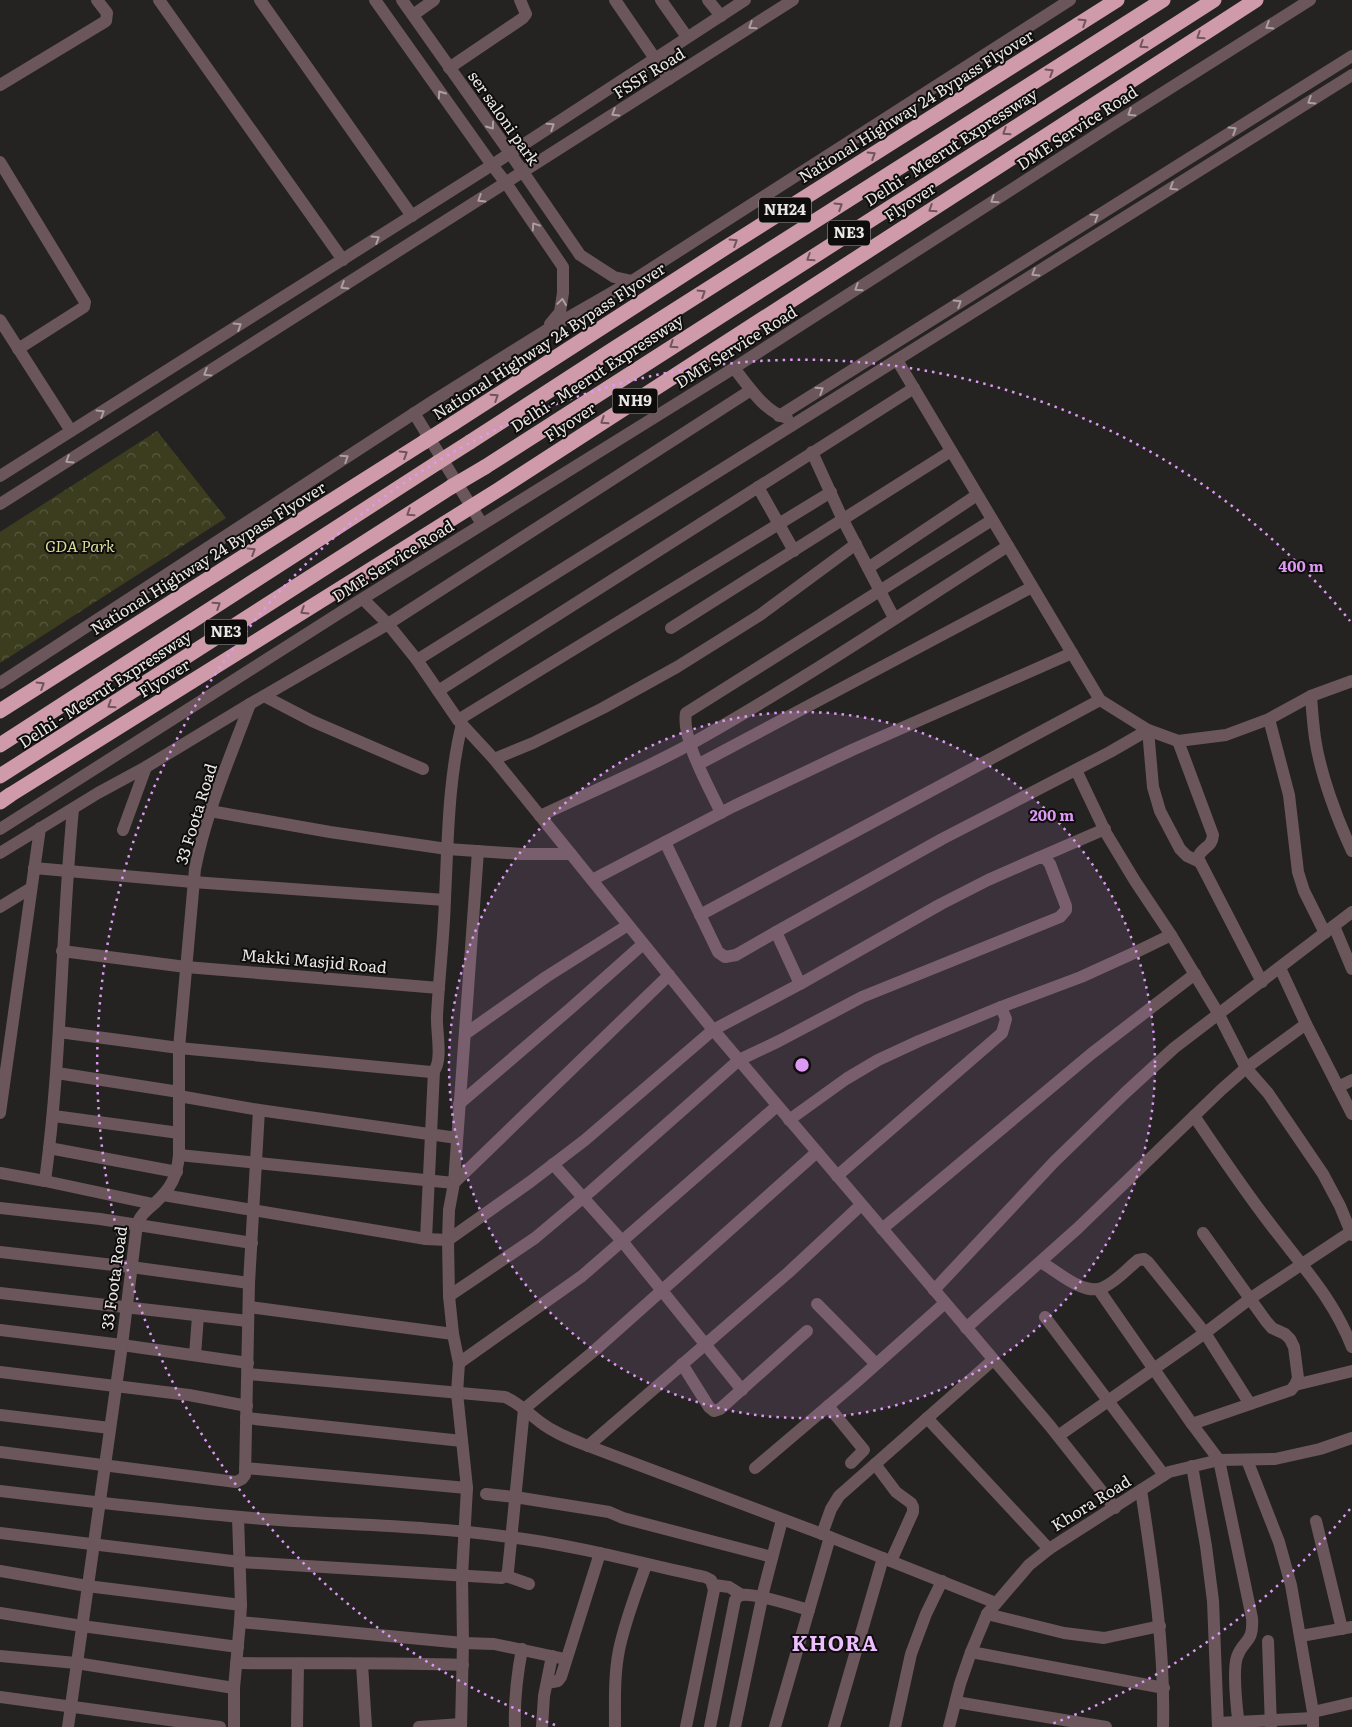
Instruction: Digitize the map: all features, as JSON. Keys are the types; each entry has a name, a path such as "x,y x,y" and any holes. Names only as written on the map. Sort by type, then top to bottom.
{"highway":[{"name":"National Highway 24 Bypass Flyover","path":"0,711 1117,0"},
{"name":"Delhi - Meerut Expressway","path":"0,745 615,348 1164,0"},
{"name":"Delhi - Meerut Expressway","path":"0,776 1214,0"},
{"name":"Flyover","path":"5,799 498,490 1256,0"}],"street":[{"path":"0,85 106,21 107,13 97,0"},
{"path":"159,0 343,260"},
{"path":"260,0 412,216"},
{"path":"375,0 506,182 563,267 563,293 560,312 545,331"},
{"name":"ser saloni park","path":"402,0 580,255 614,277 632,281"},
{"path":"412,14 434,0"},
{"path":"450,68 523,18 526,14 520,0"},
{"path":"615,0 656,57 669,79"},
{"path":"661,0 687,37"},
{"path":"708,0 721,16"},
{"name":"FSSF Road","path":"0,476 492,165 746,0"},
{"name":"FSSF Road","path":"0,504 793,0"},
{"path":"0,683 414,414 545,331 632,281 1070,0"},
{"name":"DME Service Road","path":"0,828 482,524 734,368 1310,0"},
{"path":"779,416 1352,57"},
{"path":"417,660 1352,75"},
{"path":"0,162 85,302 84,308 18,349"},
{"path":"939,315 948,328"},
{"path":"0,320 71,431"},
{"path":"897,360 1100,700 1148,730 1178,741 1226,735 1268,719 1311,696 1352,681"},
{"path":"734,368 751,390 779,416 800,421"},
{"path":"438,691 914,388"},
{"path":"0,853 98,793 146,767 388,624 751,390"},
{"path":"414,414 482,524"},
{"path":"671,628 951,451"},
{"path":"812,452 843,520 894,618"},
{"path":"758,487 794,551"},
{"path":"460,722 831,492"},
{"path":"868,568 977,495"},
{"path":"721,813 690,744 685,718 686,713 992,520"},
{"path":"494,759 533,743 594,713 677,667 760,615 856,544"},
{"path":"540,816 690,744 771,697 1008,546"},
{"path":"699,764 1032,587"},
{"path":"364,598 417,660 460,722 494,759 713,1030 1058,1436 1114,1508"},
{"path":"592,880 721,813 852,750 1072,653"},
{"path":"264,696 312,721 423,769"},
{"path":"1311,696 1315,739 1322,770 1352,852"},
{"path":"700,915 1100,700"},
{"name":"33 Foota Road","path":"68,1727 122,1345 130,1267 137,1224 141,1214 163,1195 177,1172 179,1154 179,1048 193,882 198,850 210,811 250,704"},
{"path":"1268,719 1289,795 1298,872 1304,891 1330,929 1352,969"},
{"path":"426,1239 434,1071 438,1063 437,1017 447,848 460,722"},
{"path":"665,842 718,952 725,957 736,955 942,839 1076,770 1148,730"},
{"path":"1148,730 1153,787 1160,811 1180,849 1187,856 1200,862"},
{"path":"1178,741 1213,835 1210,846 1201,852 1198,857 1262,982"},
{"path":"123,830 146,767"},
{"path":"1058,1436 1205,1333 1251,1298 1352,1233 1323,1174 1268,1093 1246,1068 1218,1013 1195,974 1134,881 1104,829 1076,770"},
{"path":"45,1180 54,1116 62,951 73,810"},
{"path":"210,811 330,832 447,848 522,854 570,854"},
{"path":"0,1113 1,1090 40,828"},
{"path":"163,1195 426,1239 448,1240 585,1140 713,1030 800,984 941,904 988,880 1104,829"},
{"path":"419,1727 461,1725 463,1664 462,1576 467,1488 457,1392 459,1363 453,1334 449,1296 448,1240 449,1210 454,1183 478,851"},
{"path":"449,1296 535,1238 739,1060 862,997 1060,917 1066,910 1063,897 1050,864 1045,858 1038,858"},
{"path":"34,868 193,882 445,900"},
{"path":"0,907 31,888"},
{"path":"934,1290 1054,1162 1174,1048 1352,912"},
{"path":"465,1034 546,977 628,926"},
{"path":"776,932 800,984"},
{"path":"789,1120 846,1079 878,1060 1001,1006 1081,977 1171,935"},
{"path":"459,1104 572,1008 643,944"},
{"name":"Makki Masjid Road","path":"62,951 186,967 439,988"},
{"path":"1280,968 1352,1114"},
{"path":"882,1229 1091,1054 1195,974"},
{"path":"454,1183 668,975"},
{"path":"837,1176 1002,1033 1006,1019 1001,1006"},
{"path":"966,1328 1042,1262 1246,1068 1306,1024"},
{"path":"59,1032 179,1048 434,1071"},
{"path":"56,1073 259,1110 457,1138"},
{"path":"1338,1087 1352,1080"},
{"path":"459,1363 582,1276 777,1106"},
{"path":"0,1452 236,1482 242,1479 245,1475 249,1283 259,1110"},
{"path":"54,1116 179,1133"},
{"path":"1194,1116 1269,1222 1327,1297 1344,1327 1352,1347"},
{"path":"49,1148 177,1172"},
{"path":"506,1576 524,1409 594,1351 816,1152"},
{"path":"179,1154 454,1183"},
{"path":"553,1164 622,1241 742,1390"},
{"path":"0,1174 45,1180 153,1204"},
{"path":"588,1446 789,1272 862,1205"},
{"path":"0,1208 137,1224 252,1243"},
{"path":"1192,1424 1291,1390 1298,1378 1294,1347 1290,1339 1285,1334 1272,1328 1203,1233"},
{"path":"0,1252 249,1283"},
{"path":"1042,1262 1083,1289 1099,1290 1138,1260 1144,1259 1205,1333 1250,1404"},
{"path":"1099,1290 1219,1460 1253,1630 1250,1639 1237,1655 1235,1665 1238,1725"},
{"path":"0,1293 248,1321"},
{"path":"755,1468 945,1303"},
{"path":"817,1304 876,1364"},
{"path":"249,1307 453,1334"},
{"path":"195,1356 198,1316"},
{"path":"1045,1317 1164,1476"},
{"path":"0,1330 195,1356 248,1368 505,1397 515,1401 542,1424 588,1446 996,1602"},
{"path":"682,1364 709,1407 714,1411 720,1410 807,1331"},
{"path":"775,1727 809,1610 831,1509 839,1496 994,1360"},
{"path":"1295,1385 1352,1371"},
{"path":"0,1372 189,1394 247,1412 462,1441"},
{"path":"828,1406 864,1450 851,1463"},
{"path":"0,1415 110,1428"},
{"path":"928,1418 1048,1549"},
{"name":"Khora Road","path":"949,1727 971,1652 987,1614 1029,1565 1048,1549 1169,1472 1219,1460 1275,1459 1320,1449 1352,1438"},
{"path":"1248,1460 1279,1542 1291,1586 1301,1636 1313,1719"},
{"path":"834,1727 887,1559 913,1512 911,1503 896,1492 875,1464"},
{"path":"1192,1466 1206,1546 1213,1601 1218,1725 1271,1724 1313,1719 1352,1703"},
{"path":"245,1468 467,1488"},
{"path":"1141,1490 1160,1626 1164,1688 1163,1727"},
{"path":"0,1491 238,1517 465,1531 600,1553 705,1577 711,1580 714,1590 686,1727"},
{"path":"486,1494 609,1512 623,1518 772,1557"},
{"path":"234,1727 234,1688 241,1605 238,1517"},
{"path":"735,1727 762,1598 782,1520"},
{"path":"1301,1636 1347,1628 1316,1521"},
{"path":"0,1533 240,1562 462,1576 502,1578 506,1576 529,1584"},
{"path":"547,1684 558,1681 561,1677 600,1553"},
{"path":"614,1727 615,1682 619,1651 625,1624 646,1565"},
{"path":"0,1571 87,1586 241,1605"},
{"path":"895,1727 911,1654 926,1614 942,1581"},
{"path":"714,1585 729,1587 742,1595 809,1610"},
{"path":"710,1727 735,1600 738,1596 742,1595"},
{"path":"0,1613 238,1647"},
{"path":"987,1614 1064,1633 1104,1638 1160,1626"},
{"path":"240,1622 463,1643 494,1644 566,1659"},
{"path":"1268,1641 1271,1724"},
{"path":"515,1727 516,1682 522,1649"},
{"path":"971,1652 1164,1688"},
{"path":"0,1656 76,1663 234,1688"},
{"path":"542,1727 544,1696 552,1656"},
{"path":"236,1664 463,1664"},
{"path":"297,1727 298,1664"},
{"path":"362,1664 366,1727"},
{"path":"0,1697 220,1727"},
{"path":"956,1702 1106,1727"}],"green space":[{"name":"GDA Park","path":"157,431 226,518 0,663 0,532"}],"district":[{"name":"KHORA","path":"835,1644"}]}
